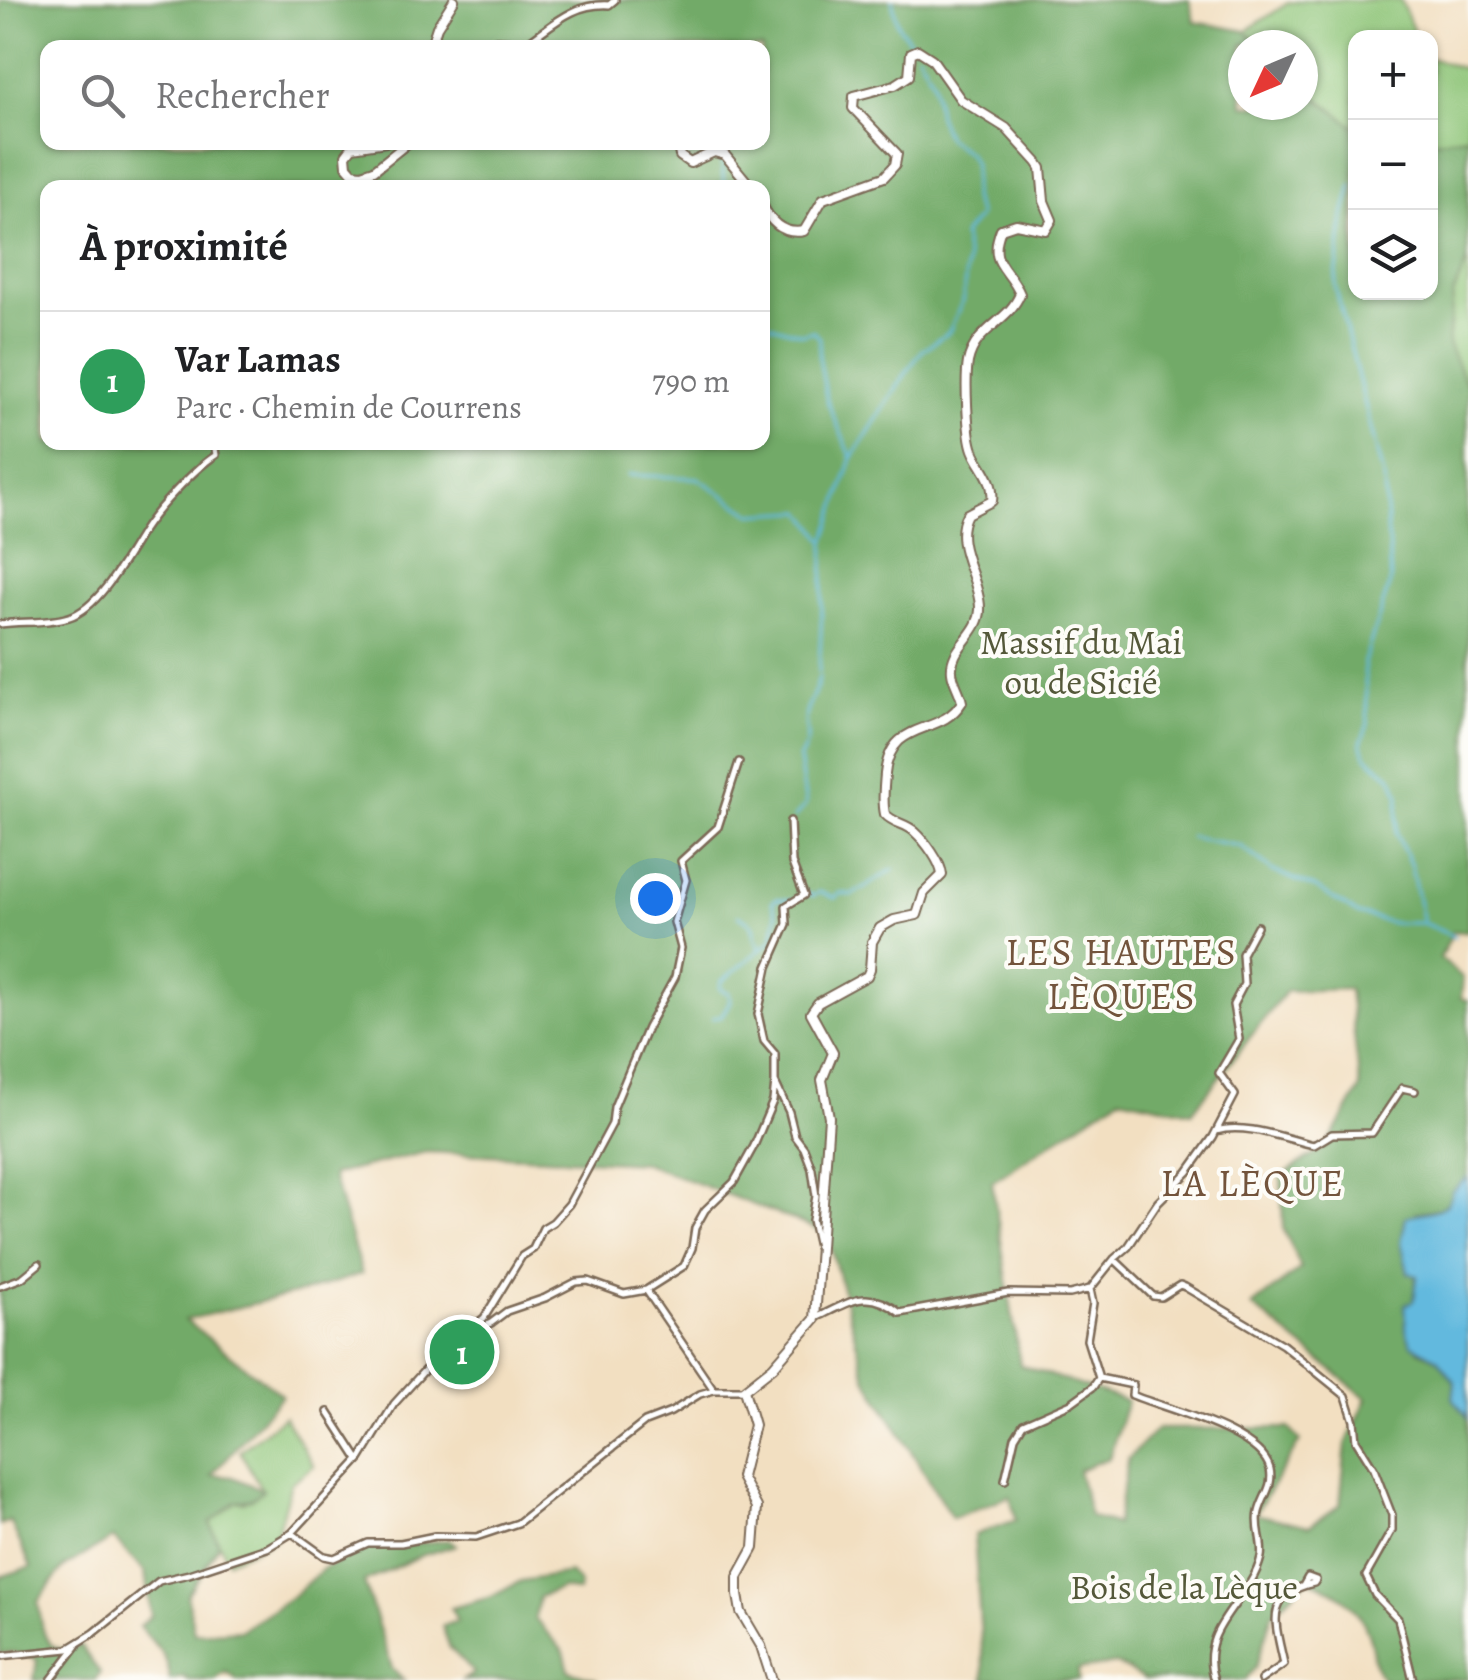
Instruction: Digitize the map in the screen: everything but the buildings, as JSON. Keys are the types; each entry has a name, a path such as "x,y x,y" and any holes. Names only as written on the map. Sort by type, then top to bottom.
{"street":[{"path":"432,40 454,0"},
{"path":"530,40 577,8 616,0"},
{"path":"770,219 773,224 796,233 804,231 823,199 884,177 895,165 896,154 853,108 852,102 854,96 908,76 911,53 918,50 932,59 961,100 1006,128 1041,168 1044,201 1052,220 1046,230 1016,224 1001,229 996,242 997,260 1020,294 1016,305 984,331 969,357 972,449 993,490 992,501 966,514 961,529 981,610 975,629 955,656 952,668 962,702 952,714 899,740 886,765 885,814 893,822 914,830 941,866 942,875 924,893 917,915 890,921 876,932 866,976 811,1010 812,1020 834,1053 822,1080 829,1117 815,1319"},
{"path":"348,150 345,160 349,170 358,174 368,173 398,150"},
{"path":"678,150 690,163 714,152 725,155 745,180"},
{"path":"368,173 368,180"},
{"path":"0,624 56,620 92,605 150,522 202,463 216,455 215,450"},
{"path":"460,1337 484,1318 522,1256 532,1248 543,1228 562,1214 596,1158 647,1028 675,977 681,948 674,922 686,880 681,861 718,827 738,762"},
{"path":"51,1680 79,1644 158,1581 267,1548 292,1533 359,1460 400,1396 441,1349 508,1310 582,1280 619,1293 646,1290 684,1266 695,1228 706,1210 726,1192 759,1136 773,1101 775,1054 764,1041 758,1014 768,966 788,924 786,906 804,895 792,863 790,821"},
{"path":"292,1533 324,1556 334,1558 368,1543 476,1536 499,1530 518,1523 645,1422 714,1390 744,1390 774,1367 815,1319 864,1298 875,1298 900,1314 1008,1293 1070,1294 1090,1289 1114,1258 1128,1247 1158,1202 1188,1172 1235,1095 1220,1069 1239,1039 1233,1005 1244,984 1242,954 1256,926"},
{"path":"775,1082 812,1168 816,1196 812,1220 818,1248"},
{"path":"1216,1131 1224,1128 1254,1132 1314,1145 1332,1134 1372,1133 1402,1088 1415,1091"},
{"path":"1114,1258 1153,1296 1161,1297 1180,1285 1185,1287 1283,1345 1346,1396 1356,1440 1374,1469 1392,1515 1392,1530 1366,1576 1375,1595 1401,1626 1400,1638 1413,1680"},
{"path":"0,1286 22,1278 39,1264"},
{"path":"1090,1289 1093,1303 1087,1340 1099,1378"},
{"path":"646,1290 714,1390"},
{"path":"1006,1480 1015,1437 1023,1424 1071,1403 1099,1378"},
{"path":"1099,1378 1133,1385 1132,1395 1219,1424 1263,1456 1270,1469 1270,1488 1258,1519 1262,1554 1250,1580 1224,1617 1208,1656 1214,1680"},
{"path":"744,1390 754,1426 741,1478 757,1507 754,1548 738,1578 738,1595 741,1612 761,1646 772,1680"},
{"path":"328,1412 359,1460"},
{"path":"1261,1680 1284,1664 1276,1634 1276,1614 1284,1598 1303,1586"},
{"path":"0,1656 48,1652 79,1644"}],"green space":[{"name":"Massif du Mai ou de Sicié","path":"0,0 1189,0 1195,22 1240,30 1228,30 1228,120 1318,120 1318,99 1348,122 1348,300 1438,300 1438,140 1468,136 1468,258 1453,295 1448,344 1468,387 1468,931 1453,932 1440,958 1463,978 1461,998 1468,1000 1468,1177 1444,1208 1415,1213 1418,1350 1438,1359 1455,1382 1453,1398 1468,1418 1468,1680 1383,1680 1358,1614 1336,1593 1308,1579 1272,1614 1256,1667 1245,1680 1145,1680 1116,1664 1078,1670 1079,1680 984,1680 974,1535 1016,1520 1010,1496 952,1518 866,1378 827,1233 644,1163 426,1152 332,1175 362,1274 185,1320 282,1395 212,1475 233,1477 263,1490 252,1499 235,1502 210,1523 219,1545 187,1595 194,1633 241,1630 290,1598 324,1568 367,1548 450,1540 456,1545 420,1556 364,1582 392,1668 404,1680 238,1680 226,1672 214,1680 169,1680 164,1657 139,1626 151,1616 145,1572 113,1538 63,1568 38,1602 44,1632 52,1646 68,1649 80,1645 100,1673 95,1680 34,1680 37,1659 12,1652 0,1654 0,1577 31,1567 10,1521 0,1525","holes":["1349,989 1360,1089 1327,1146 1281,1176 1283,1228 1301,1268 1252,1306 1367,1398 1346,1444 1340,1505 1309,1526 1255,1514 1300,1441 1289,1428 1157,1429 1128,1459 1116,1525 1090,1516 1078,1470 1109,1458 1127,1401 1020,1365 992,1182 1120,1097 1192,1112 1286,991"]},
{"path":"1401,0 1413,30 1348,30 1348,122 1318,99 1318,30 1248,30 1288,3"},
{"path":"1438,61 1468,70 1468,136 1438,140"},
{"path":"1468,258 1468,387 1448,345 1453,295"},
{"path":"284,1416 314,1466 291,1483 275,1539 228,1561 209,1523 235,1501 244,1502 262,1490 240,1451"},
{"path":"570,1573 580,1584 578,1592 562,1588 539,1597 535,1619 564,1652 569,1671 598,1680 463,1680 474,1673 450,1648 442,1626 457,1621 451,1608 491,1597 521,1581"}],"water":[{"path":"1468,1177 1468,1418 1453,1398 1455,1382 1438,1359 1411,1344 1405,1305 1414,1301 1417,1276 1408,1273 1401,1242 1406,1217 1441,1208"}],"waterway":[{"path":"892,0 898,25 914,47"},
{"path":"819,672 825,542 852,458 923,350 949,332 963,300 967,260 963,235 979,216 972,198 974,165 969,154 947,138 938,116 933,81 918,54"},
{"path":"722,159 723,180"},
{"path":"1348,200 1335,285 1384,480 1391,580 1364,662 1368,724 1361,742 1365,755 1393,778 1399,795 1396,833 1411,866 1423,923 1455,937"},
{"path":"770,324 802,334 813,331 820,338 819,357 827,401 852,458"},
{"path":"628,475 698,478 752,514 803,511 824,540"},
{"path":"794,818 806,805 799,759 807,737 805,717 819,677"},
{"path":"1190,837 1240,846 1273,871 1316,888 1358,914 1393,923 1423,923"},
{"path":"806,893 813,896 820,892 835,898 840,893 852,895 894,869"},
{"path":"713,1018 721,1016 730,1002 729,993 720,989 721,982 773,939 777,915 772,902 792,900"},
{"path":"738,915 753,927 760,947"}],"place":[{"name":"Var Lamas","path":"462,1352"}],"district":[{"name":"LES HAUTES LÈQUES","path":"1122,974"},
{"name":"LA LÈQUE","path":"1253,1183"}],"park label":[{"name":"Bois de la Lèque","path":"1184,1587"}]}
